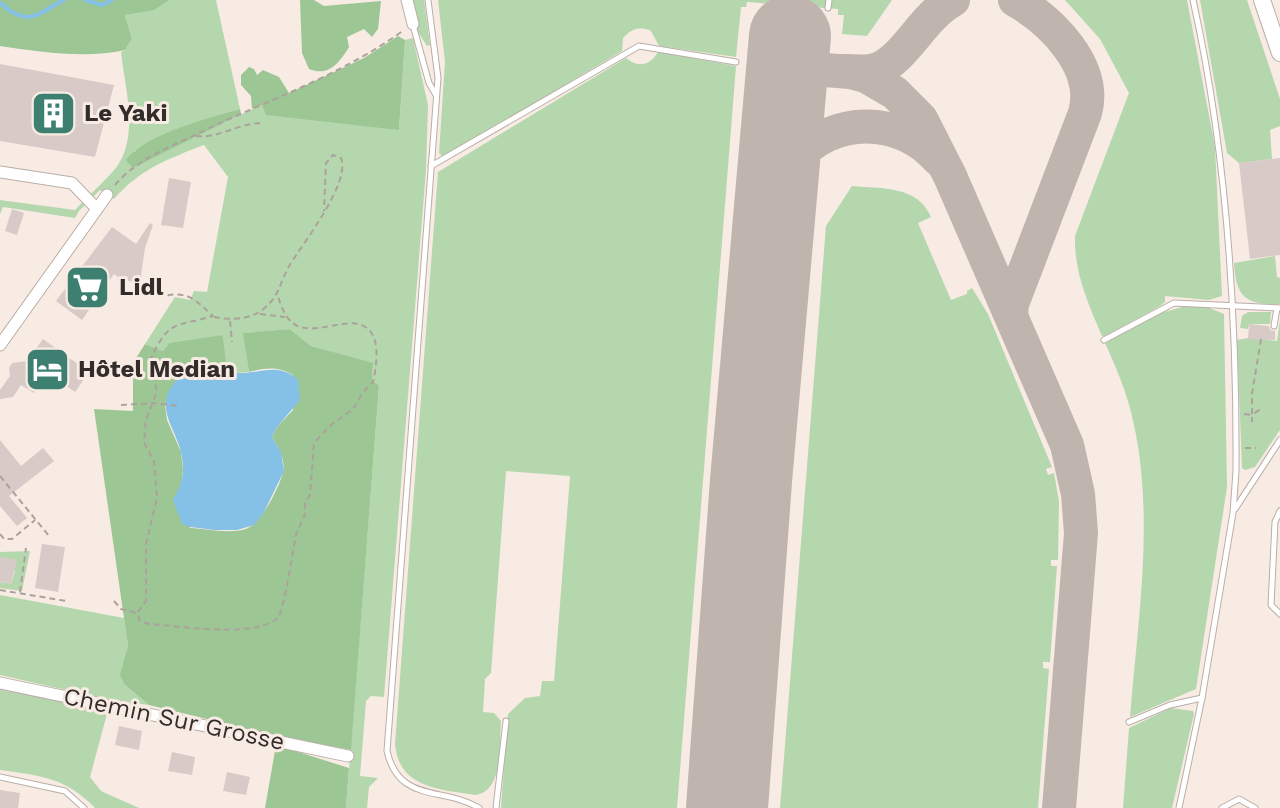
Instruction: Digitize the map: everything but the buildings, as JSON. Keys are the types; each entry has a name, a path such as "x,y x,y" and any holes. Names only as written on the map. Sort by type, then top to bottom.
{"main road":[{"path":"1262,0 1280,53"}],"street":[{"path":"407,0 413,24"},
{"path":"0,172 72,183 97,209"},
{"path":"0,345 107,195"},
{"name":"Chemin Sur Grosse","path":"0,683 348,756"}],"lane":[{"path":"428,0 435,39 436,96 387,751 394,773 410,786 479,808"},
{"path":"828,8 829,0"},
{"path":"1179,808 1202,698 1233,513 1236,447 1224,184 1193,0"},
{"path":"413,24 429,83 436,96"},
{"path":"431,166 639,46 736,62"},
{"path":"1104,340 1174,303 1279,308 1274,326"},
{"path":"1233,513 1280,440"},
{"path":"1280,511 1275,522 1271,605 1280,614"},
{"path":"1129,722 1170,705 1202,698"},
{"path":"496,808 506,721"},
{"path":"0,777 65,791 84,808"},
{"path":"1222,808 1239,799 1255,808"}],"path":[{"path":"107,195 124,174 138,164 309,84 397,35"},
{"path":"195,135 207,137 250,123 264,123"},
{"path":"259,313 278,296 289,266 324,211 344,167 341,158 335,156 329,157 326,163 324,211"},
{"path":"156,290 165,296 179,294 197,298 213,316"},
{"path":"278,296 286,318"},
{"path":"259,313 286,318 312,330 342,324 361,325 374,335 377,361 373,382 358,403 314,443 310,495 296,535 279,617 262,626 215,629 149,624 140,621 137,613 146,601 146,544 157,497 154,462 144,442 146,420 157,391 150,360 165,333 182,322 213,316 229,320 259,313"},
{"path":"229,320 232,342"},
{"path":"1252,422 1252,394 1261,339"},
{"path":"121,405 153,403 179,406"},
{"path":"1235,414 1252,415 1262,408"},
{"path":"1236,447 1256,448"},
{"path":"0,476 49,536"},
{"path":"0,534 4,539 12,539 36,519"},
{"path":"20,593 26,548"},
{"path":"0,590 66,601"},
{"path":"114,601 121,609 137,613"}],"green space":[{"path":"0,0 169,0 154,10 125,15 132,39 125,50 79,54 0,46"},
{"path":"169,0 216,0 240,109 167,134 134,151 133,168 161,151 262,105 399,130 405,40 413,38 428,105 426,170 384,697 371,696 366,701 360,776 378,778 369,787 367,808 346,808 379,387 372,380 373,364 311,346 290,329 244,333 249,372 240,373 233,372 226,364 223,335 163,351 145,344 175,297 190,300 194,291 207,292 228,177 204,145 144,172 114,199 100,190 75,218 3,207 0,214 0,200 75,210 115,169 123,156 129,128 121,52 132,39 125,15"},
{"path":"300,0 314,0 324,6 381,1 378,29 372,37 364,29 347,37 349,47 328,70 309,69 302,53"},
{"path":"411,0 424,0 430,45 427,46 418,32"},
{"path":"438,0 892,0 867,36 842,34 844,15 838,15 838,9 747,2 746,7 741,7 736,57 659,46 651,31 636,29 623,38 622,51 443,157 439,153 445,62"},
{"path":"1065,0 1187,0 1215,147 1222,296 1209,300 1165,296 1165,302 1160,306 1105,336 1102,336 1083,288 1075,236 1129,93 1100,39"},
{"path":"1200,0 1247,0 1280,99 1280,126 1270,130 1272,159 1239,163 1227,153"},
{"path":"398,36 405,40 399,130 266,115 262,105 252,109 251,96 241,85 241,75 249,67 257,75 263,70 279,77 289,93 364,58"},
{"path":"658,52 736,66 677,808 501,808 508,714 525,698 540,696 542,681 554,681 570,476 506,471 491,673 485,679 483,712 494,713 501,721 500,753 491,785 475,795 423,784 404,770 395,744 438,172 626,58 644,64"},
{"path":"240,109 241,114 133,168 126,160 136,150 163,135"},
{"path":"852,186 898,191 917,199 925,207 931,217 918,223 951,300 967,294 972,288 988,314 1052,467 1046,469 1048,475 1054,473 1059,501 1058,560 1051,560 1051,566 1057,566 1050,662 1043,662 1043,668 1049,669 1038,808 780,808 826,226"},
{"path":"1275,256 1277,277 1280,278 1280,304 1258,303 1245,297 1237,284 1234,263"},
{"path":"1186,306 1207,307 1224,314 1227,487 1196,689 1130,717 1143,564 1143,487 1131,412 1105,343 1157,314"},
{"path":"1248,312 1271,312 1270,324 1249,324 1248,329 1240,328 1242,316"},
{"path":"1280,320 1280,430 1255,467 1245,470 1242,468 1237,340 1277,341"},
{"path":"290,329 311,346 373,363 372,380 379,386 351,750 281,737 149,705 125,685 120,675 128,646 94,409 133,411 133,363 145,344 163,351 170,343 223,335 226,366 192,368 182,374 165,405 167,420 181,452 181,487 190,528 246,529 264,512 281,478 284,467 272,437 293,410 293,375 271,369 249,372 243,333"},
{"path":"30,551 22,591 0,588 0,582 11,584 15,571 0,557 0,552"},
{"path":"0,595 124,618 128,646 125,685 149,705 110,700 0,675"},
{"path":"0,690 108,710 90,777 101,791 139,808 95,808 63,784 40,776 0,770"},
{"path":"1171,708 1193,711 1194,714 1172,808 1123,808 1129,728"},
{"path":"276,745 349,768 346,808 265,808"}],"water":[{"path":"226,366 240,373 279,370 289,373 298,380 300,400 272,437 281,452 284,471 263,514 254,525 237,530 190,527 182,524 173,500 182,480 183,464 166,411 166,401 175,382 186,371"}],"waterway":[{"path":"0,3 25,17 38,14 64,0"},
{"path":"85,0 102,5 112,0"}],"taxiway":[{"path":"846,71 870,71 888,64 932,16 953,0"},
{"path":"1011,315 1012,304 1085,113 1087,96 1085,79 1069,47 1043,20 1015,0"},
{"path":"787,67 866,76 895,93 921,119 950,176 1067,445 1078,494 1081,533 1059,808"},
{"path":"775,206 785,176 795,160 810,145 847,129 866,126 905,135 923,145 938,159"}],"runway":[{"path":"727,808 751,481 790,36"}],"place":[{"name":"Le Yaki","path":"53,113"},
{"name":"Lidl","path":"88,287"},
{"name":"Hôtel Median","path":"47,369"}]}
